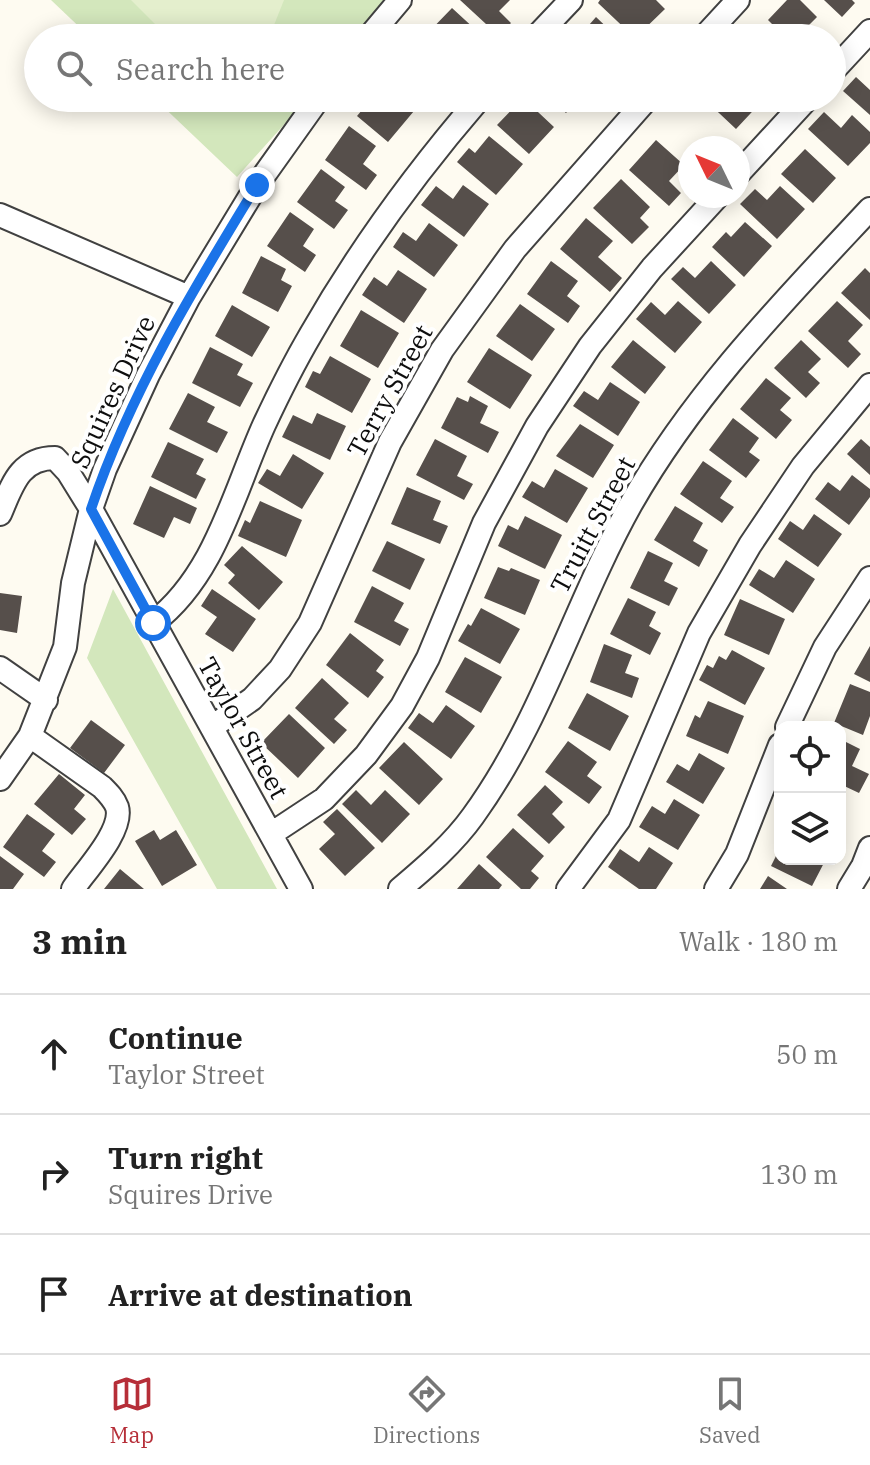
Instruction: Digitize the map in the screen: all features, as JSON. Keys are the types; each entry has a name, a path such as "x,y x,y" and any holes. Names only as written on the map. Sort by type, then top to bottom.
{"street":[{"path":"380,24 400,0"},
{"path":"548,24 571,0"},
{"path":"716,24 738,0"},
{"path":"846,57 870,31"},
{"name":"Squires Drive","path":"0,779 30,736 65,647 73,583 91,509 105,469 189,297 257,185 309,112"},
{"path":"153,623 172,609 208,558 265,423 311,334 435,150 468,112"},
{"name":"Terry Street","path":"212,727 252,699 280,669 310,623 390,442 442,350 515,249 636,112"},
{"path":"750,161 795,112"},
{"path":"271,834 324,799 366,755 402,706 428,658 484,523 537,426 590,346 643,279 707,208"},
{"name":"Truitt Street","path":"400,889 427,866 471,819 510,760 546,689 585,595 631,504 683,422 749,339 870,209"},
{"path":"0,215 189,297"},
{"path":"568,889 619,820 699,633 750,545 803,466 870,385"},
{"name":"Taylor Street","path":"0,514 10,488 22,469 40,458 55,458 68,472 301,889"},
{"path":"790,721 825,647 870,578"},
{"path":"0,668 46,700"},
{"path":"30,736 102,787 112,797 118,810 117,827 73,889"},
{"path":"716,889 737,854 774,760"},
{"path":"849,889 870,848"}],"green space":[{"path":"51,0 396,0 375,24 76,24"},
{"path":"131,0 284,0 274,24 155,24"},
{"path":"169,112 295,112 237,177"},
{"path":"113,589 277,889 217,889 87,658"}],"building":[{"path":"460,0 510,0 499,11 510,24 486,24"},
{"path":"600,0 656,0 665,9 649,24 620,24 598,3"},
{"path":"787,0 800,0 817,17 810,24 772,24 768,20"},
{"path":"824,0 852,0 855,3 842,17"},
{"path":"452,8 469,24 437,24"},
{"path":"596,17 603,24 590,24"},
{"path":"856,77 870,90 870,115 846,94 846,88"},
{"path":"360,112 413,112 388,142 357,116"},
{"path":"510,112 538,112 554,127 529,154 497,125"},
{"path":"718,112 752,112 736,129"},
{"path":"824,112 841,128 852,115 870,132 870,143 848,166 808,129"},
{"path":"349,126 376,146 363,164 377,175 366,190 325,160"},
{"path":"489,136 523,164 496,195 457,162 469,148 475,153"},
{"path":"656,140 678,160 678,171 669,181 678,190 678,196 669,206 629,170"},
{"path":"805,149 836,178 813,203 781,174"},
{"path":"321,169 345,187 335,201 348,210 334,229 297,202"},
{"path":"621,179 650,207 640,218 649,227 632,244 593,208"},
{"path":"463,185 489,204 464,237 421,205 436,186 453,199"},
{"path":"780,186 805,209 777,239 744,208 750,208 750,194 755,189 767,200"},
{"path":"290,212 314,229 303,246 316,255 305,272 267,246"},
{"path":"586,218 613,241 598,257 622,278 610,292 560,249"},
{"path":"745,222 772,246 744,277 712,247 726,232 731,237"},
{"path":"429,223 458,245 434,277 393,247 403,232 416,241"},
{"path":"261,256 286,269 281,280 292,286 278,312 242,293"},
{"path":"551,261 578,281 567,296 580,306 568,323 527,294"},
{"path":"711,261 736,285 709,314 671,279 683,267 695,278"},
{"path":"865,268 870,273 870,320 841,293"},
{"path":"398,270 427,289 404,323 362,295 374,277 387,286"},
{"path":"678,301 702,322 675,353 636,319 651,302 665,315"},
{"path":"837,301 863,325 848,341 861,354 848,368 808,331"},
{"path":"520,304 555,329 532,361 496,336"},
{"path":"232,305 270,327 252,357 215,336"},
{"path":"361,310 399,333 378,368 340,346"},
{"path":"633,340 666,367 645,394 611,367"},
{"path":"801,340 821,359 808,372 820,383 806,398 774,368"},
{"path":"210,347 243,364 237,375 253,383 240,407 192,383"},
{"path":"489,348 532,375 510,409 467,382"},
{"path":"330,356 371,379 352,413 305,387 313,371 320,374"},
{"path":"766,378 791,398 780,410 792,420 776,439 740,409"},
{"path":"610,382 640,402 618,436 573,406 584,391 598,400"},
{"path":"188,393 215,407 207,422 228,432 217,453 169,429"},
{"path":"470,396 488,406 480,423 499,432 488,453 441,428 457,397 468,402"},
{"path":"317,413 346,426 330,460 282,437 293,415 312,424"},
{"path":"733,418 759,438 749,452 760,460 746,478 709,450"},
{"path":"580,424 614,445 593,478 556,456"},
{"path":"435,439 467,456 457,476 473,484 464,500 416,475"},
{"path":"861,439 870,447 870,475 847,454"},
{"path":"168,442 204,459 196,474 206,479 196,499 151,477"},
{"path":"293,454 324,473 302,509 258,483 267,469 280,476"},
{"path":"703,461 732,481 720,498 734,507 722,523 680,494"},
{"path":"555,469 588,488 567,523 522,497 532,481 544,488"},
{"path":"852,475 870,489 870,497 849,525 815,499 828,482 840,491"},
{"path":"150,486 197,508 190,524 174,517 164,538 133,524"},
{"path":"407,487 441,501 433,520 448,526 440,544 391,524"},
{"path":"260,501 302,520 286,557 238,536 245,520 250,523"},
{"path":"675,506 703,523 693,541 708,550 699,567 654,540"},
{"path":"814,514 842,534 818,567 778,539 790,521 803,530"},
{"path":"525,516 562,535 545,569 498,546 508,525 518,530"},
{"path":"387,541 425,559 410,590 372,571"},
{"path":"242,546 283,582 259,610 228,583 235,575 224,565"},
{"path":"648,551 673,563 664,581 678,588 669,606 630,588"},
{"path":"786,560 815,579 793,613 749,585 759,569 774,578"},
{"path":"498,567 509,571 511,568 540,580 525,615 484,598"},
{"path":"372,586 404,603 394,621 409,629 400,646 354,622"},
{"path":"212,589 256,619 233,652 205,634 217,617 201,606"},
{"path":"0,593 22,596 17,633 0,630"},
{"path":"628,598 656,612 649,626 661,633 650,655 610,634"},
{"path":"740,599 785,619 769,655 724,635"},
{"path":"481,608 520,629 500,664 458,641"},
{"path":"350,633 384,660 376,671 384,677 368,698 326,665"},
{"path":"604,644 632,655 625,673 639,678 632,698 590,682"},
{"path":"870,646 870,682 854,674"},
{"path":"732,650 765,668 745,705 699,680 707,665 713,668 719,656 726,660"},
{"path":"465,657 502,677 481,713 445,692"},
{"path":"322,678 349,703 334,719 347,730 334,744 295,708"},
{"path":"850,684 870,692 870,716 863,735 846,728 846,721 835,721"},
{"path":"587,693 629,716 610,751 568,728"},
{"path":"708,701 744,716 728,754 686,736 695,715 700,718"},
{"path":"446,705 475,726 451,759 408,728 419,713 433,723"},
{"path":"289,714 325,748 298,778 261,743"},
{"path":"91,720 125,745 104,773 70,748"},
{"path":"568,741 597,762 587,776 602,787 589,804 545,772"},
{"path":"404,742 443,779 419,805 379,768"},
{"path":"846,742 860,749 852,766 869,774 859,793 846,787"},
{"path":"699,753 725,768 703,804 666,782 677,764 689,771"},
{"path":"59,774 85,795 74,809 86,819 72,835 34,804"},
{"path":"545,785 563,802 552,814 565,827 549,844 517,815"},
{"path":"356,790 371,805 385,790 410,814 382,843 342,804"},
{"path":"674,799 700,815 678,850 639,827 652,806 665,814"},
{"path":"337,809 375,848 345,876 319,849 335,834 323,822"},
{"path":"27,814 55,834 42,851 56,862 44,877 3,847"},
{"path":"513,828 544,856 531,871 539,878 530,889 521,889 486,857"},
{"path":"154,830 160,840 176,830 197,865 162,886 135,841"},
{"path":"649,847 673,863 656,889 639,889 608,867 620,849 639,862"},
{"path":"0,856 24,874 13,889 0,889"},
{"path":"774,860 774,865 823,865 812,886 771,866"},
{"path":"479,864 502,885 499,889 457,889"},
{"path":"120,869 144,889 104,889"},
{"path":"768,876 787,889 760,889"}],"route":[{"path":"153,623 91,509 105,469 148,375 189,297 257,185"}]}
